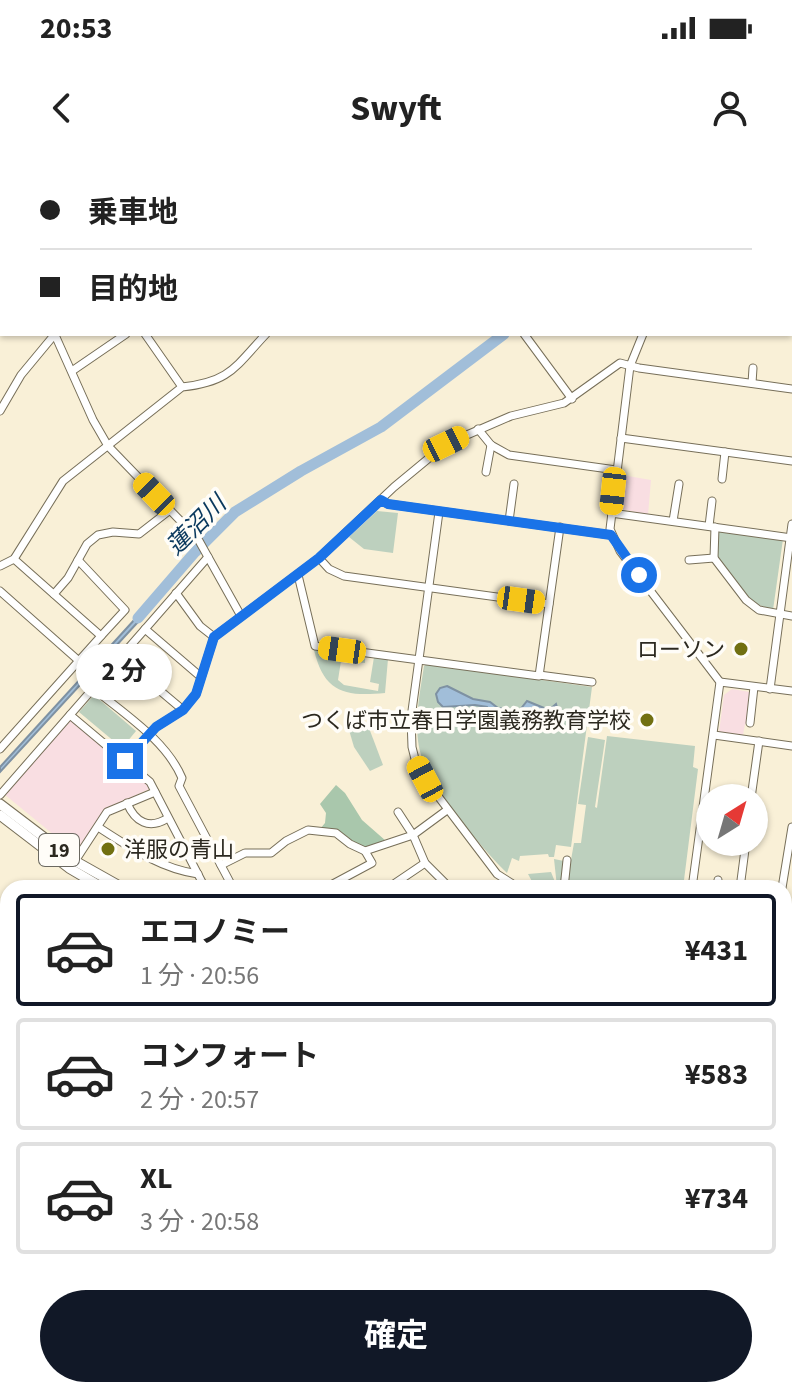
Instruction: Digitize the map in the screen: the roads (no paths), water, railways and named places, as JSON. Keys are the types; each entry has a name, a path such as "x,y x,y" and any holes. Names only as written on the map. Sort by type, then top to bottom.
{"main road":[{"name":"19","path":"0,804 75,861 109,880"},
{"name":"19","path":"0,815 89,880"}],"street":[{"path":"0,411 21,375 53,336"},
{"path":"56,336 93,420 108,446 198,539 241,616"},
{"path":"72,371 123,336"},
{"path":"146,336 182,387"},
{"path":"0,566 14,559 63,481 182,387 205,385 224,378 264,336"},
{"path":"525,336 572,399"},
{"path":"642,336 630,366 611,513 611,535 720,682 693,880"},
{"path":"125,761 148,734 183,710 196,694 214,637 319,558 446,444 511,416 564,403 616,364 792,389"},
{"path":"752,383 753,368"},
{"path":"478,429 491,445 509,455 616,470"},
{"path":"621,438 792,461"},
{"path":"486,472 491,445"},
{"path":"722,479 725,452"},
{"path":"509,521 514,484"},
{"path":"673,521 679,484"},
{"path":"381,500 388,504 439,512 611,535"},
{"path":"712,501 714,558 751,606 792,616"},
{"path":"54,594 68,578 87,544 98,535 113,532 139,534 170,510"},
{"path":"439,512 411,718 412,747 425,779 504,880"},
{"path":"611,513 791,537"},
{"path":"770,689 792,524"},
{"path":"539,675 560,527"},
{"path":"0,795 207,554"},
{"path":"319,558 329,569 344,576 549,604"},
{"path":"689,560 714,558"},
{"path":"14,559 101,636"},
{"path":"0,749 125,610 78,560"},
{"path":"298,575 315,646 592,682"},
{"path":"0,591 79,661"},
{"path":"176,593 200,626 214,637"},
{"path":"145,629 201,677"},
{"path":"120,657 183,710"},
{"path":"720,682 792,691"},
{"path":"750,723 754,687"},
{"path":"93,688 148,734 179,772 182,778 179,786 229,880"},
{"path":"70,715 150,782 201,880"},
{"path":"714,735 792,746"},
{"path":"753,784 759,741"},
{"path":"75,861 107,812 155,792"},
{"path":"127,803 131,812 142,822 155,824 168,818"},
{"path":"365,851 413,835 447,810"},
{"path":"398,812 413,835 425,863 442,880"},
{"path":"98,827 140,854 198,874"},
{"path":"788,866 792,827"},
{"path":"221,865 245,853 271,853 308,830 336,833 365,851 372,863 340,880"},
{"path":"741,880 744,856"},
{"path":"565,880 567,860"},
{"path":"402,880 425,863"}],"water":[{"path":"146,607 149,610 0,772 0,767"},
{"path":"447,686 498,708 519,711 527,701 549,710 556,704 560,718 556,721 551,714 534,707 517,716 489,712 487,707 475,705 443,707 436,694 440,688"}],"waterway":[{"name":"蓮沼川","path":"138,618 195,552 235,512 381,427 501,336"}],"place":[{"name":"ローソン","path":"741,649"},
{"name":"つくば市立春日学園義務教育学校","path":"647,720"},
{"name":"洋服の青山","path":"108,849"}]}
